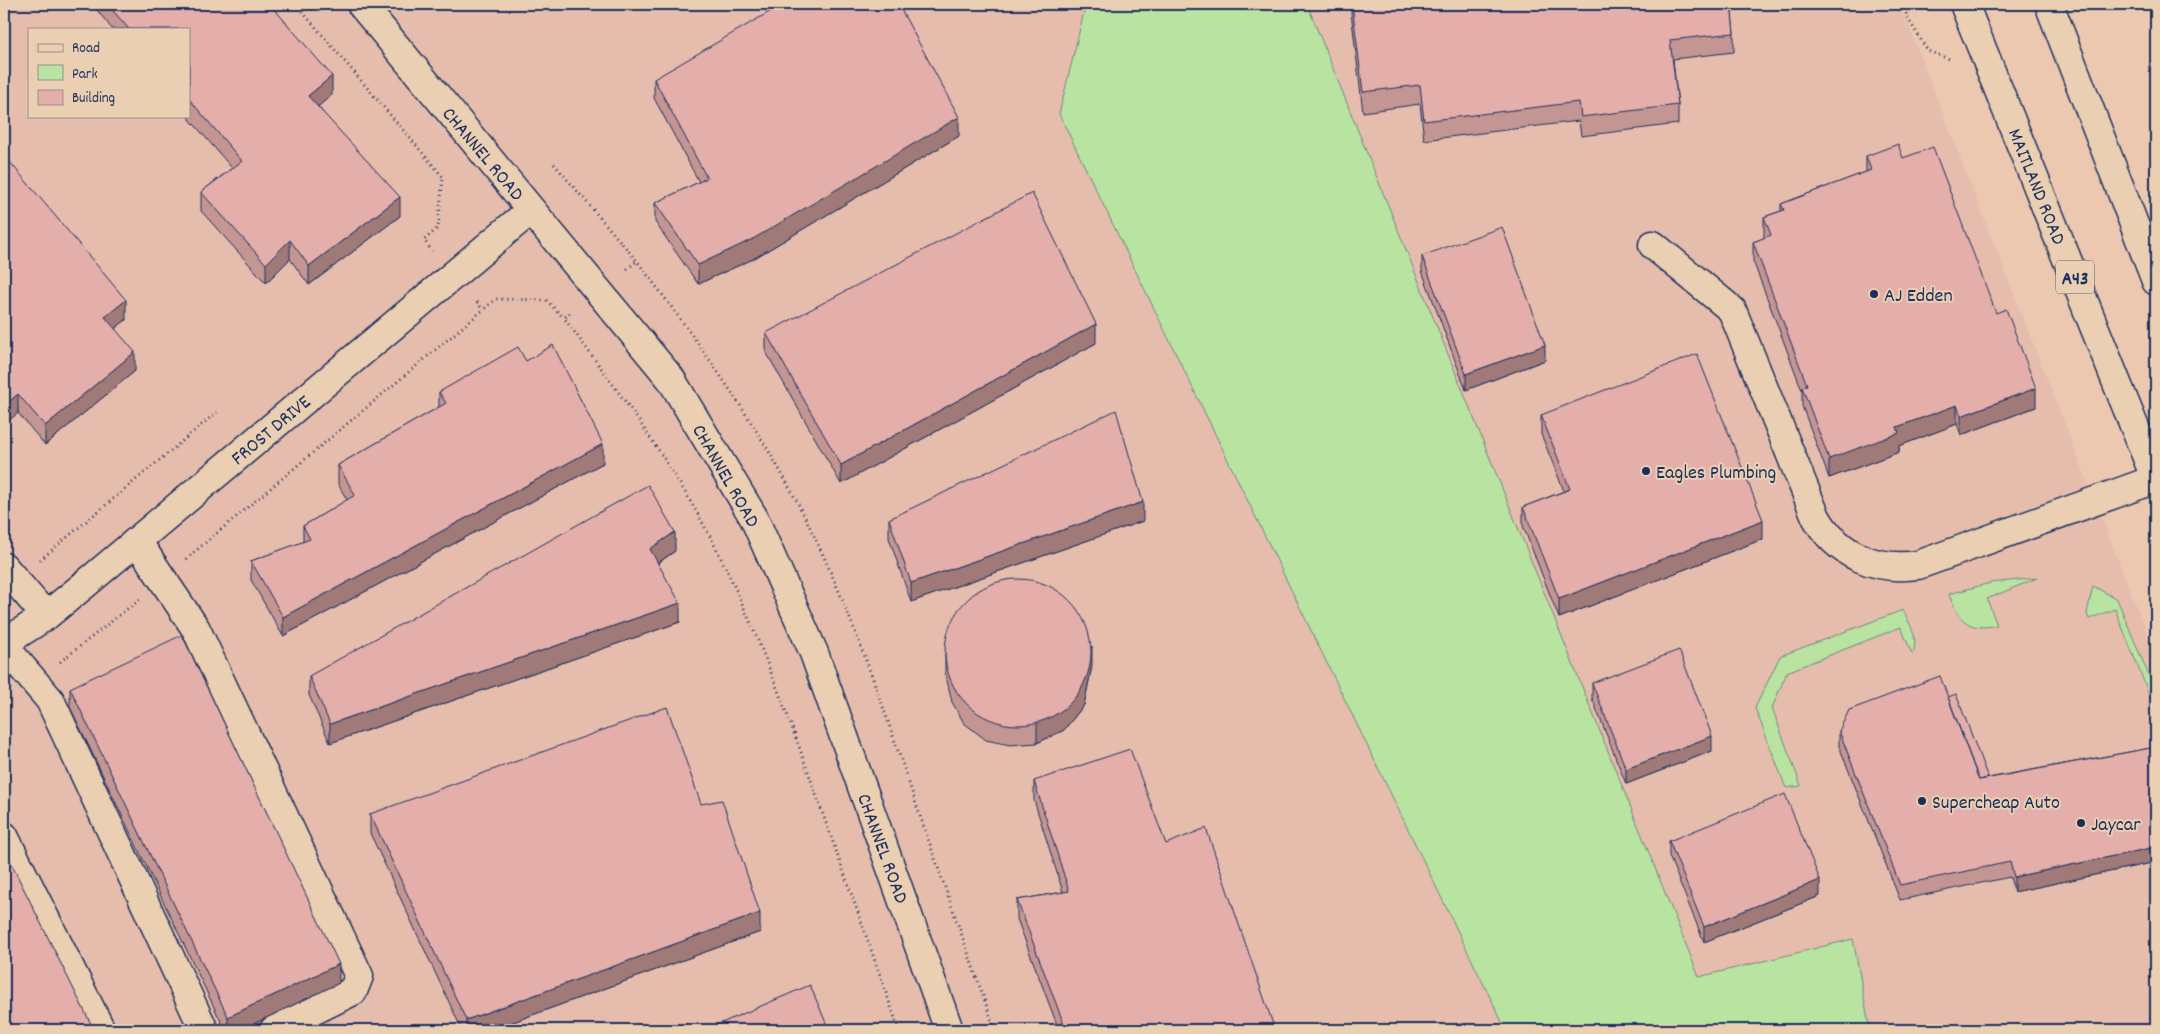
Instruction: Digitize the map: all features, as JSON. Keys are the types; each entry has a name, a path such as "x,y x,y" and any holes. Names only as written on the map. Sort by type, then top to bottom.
{"main road":[{"name":"CHANNEL ROAD","path":"361,4 671,379 754,518 814,653 949,1030"},
{"name":"A43","path":"1946,4 1992,76"},
{"name":"MAITLAND ROAD","path":"1964,4 2156,479"},
{"path":"2049,4 2156,281"},
{"name":"FROST DRIVE","path":"4,645 46,616 137,541 531,210"},
{"path":"1653,245 1732,310 1816,517 1835,543 1862,560 1886,566 1918,565 2156,479"},
{"path":"137,541 196,628 359,976 352,991 274,1030"},
{"path":"9,573 46,616"},
{"path":"4,645 50,700 204,1030"},
{"path":"4,836 101,1030"}],"path":[{"path":"296,4 443,176 438,228 424,240 432,251"},
{"path":"1902,4 1910,22 1928,51 1992,76"},
{"path":"554,164 636,260"},
{"path":"33,680 60,662 117,618 496,299 546,300 564,318 623,397 667,462 716,549 761,647 804,760 899,1030"},
{"path":"477,302 483,310"},
{"path":"564,318 570,313"},
{"path":"9,573 38,562 217,412"}],"shaded area":[{"path":"4,4 1086,4 1059,114 1506,1030 4,1030"},
{"path":"1306,4 1900,4 2156,656 2156,1030 1870,1030 1853,939 1699,977 1440,346"}],"green space":[{"path":"1086,4 1307,4 1699,977 1853,939 1870,1030 1506,1030 1059,114"},
{"path":"2037,578 1987,599 1997,625 1987,627 1971,625 1960,617 1949,594 1990,583"},
{"path":"2093,586 2117,599 2156,693 2156,712 2115,609 2089,619 2087,613"},
{"path":"1903,610 1911,626 1914,638 1915,643 1912,654 1901,627 1787,672 1772,708 1801,786 1786,788 1755,708 1780,656"}],"building":[{"path":"107,4 270,4 332,76 308,96 400,197 309,266 290,240 266,264 201,192 242,161 190,100 190,28 128,28"},
{"path":"783,4 898,4 959,117 753,239 698,265 655,203 707,178 654,79"},
{"path":"1352,4 1731,4 1734,33 1670,40 1678,105 1581,117 1579,102 1424,121 1420,85 1363,92"},
{"name":"AJ Edden","path":"1898,144 1903,158 1933,147 1996,313 2006,309 2036,388 1961,416 1957,405 1897,427 1899,433 1829,459 1802,387 1807,385 1753,242 1771,235 1764,217 1784,210 1781,204 1871,170 1866,156"},
{"path":"4,155 126,300 105,317 135,352 45,426 18,394 4,406"},
{"path":"1032,193 1096,324 841,465 766,333"},
{"path":"1502,227 1545,345 1466,374 1422,256"},
{"path":"553,345 603,444 283,617 251,561 310,539 303,526 355,495 338,465 446,403 439,392 518,347 526,361"},
{"name":"Eagles Plumbing","path":"1697,354 1763,520 1559,599 1523,507 1570,489 1541,415"},
{"path":"1116,410 1143,502 911,583 889,519"},
{"path":"648,485 675,532 650,549 680,603 330,724 309,676"},
{"path":"1018,579 1046,584 1070,600 1086,624 1091,652 1086,680 1070,704 1046,720 1018,725 990,720 966,704 950,680 945,652 950,624 966,600 990,584"},
{"path":"182,635 339,964 228,1017 70,688"},
{"path":"1679,650 1712,736 1626,769 1592,683"},
{"path":"1940,676 1979,780 2156,747 2156,847 2014,877 2010,862 1900,885 1839,731 1849,710"},
{"path":"1956,694 1988,778 1979,780 1948,697"},
{"path":"667,707 701,804 722,800 760,913 466,1020 370,814"},
{"path":"1130,749 1166,844 1206,828 1275,1030 1066,1030 1017,900 1069,891 1034,781"},
{"path":"1785,794 1820,880 1704,927 1669,841"},
{"path":"4,849 94,1030 4,1030"},
{"path":"810,985 829,1030 705,1030"}],"place":[{"name":"AJ Edden","path":"1874,294"},
{"name":"Eagles Plumbing","path":"1646,471"},
{"name":"Supercheap Auto","path":"1922,801"},
{"name":"Jaycar","path":"2081,823"}]}
